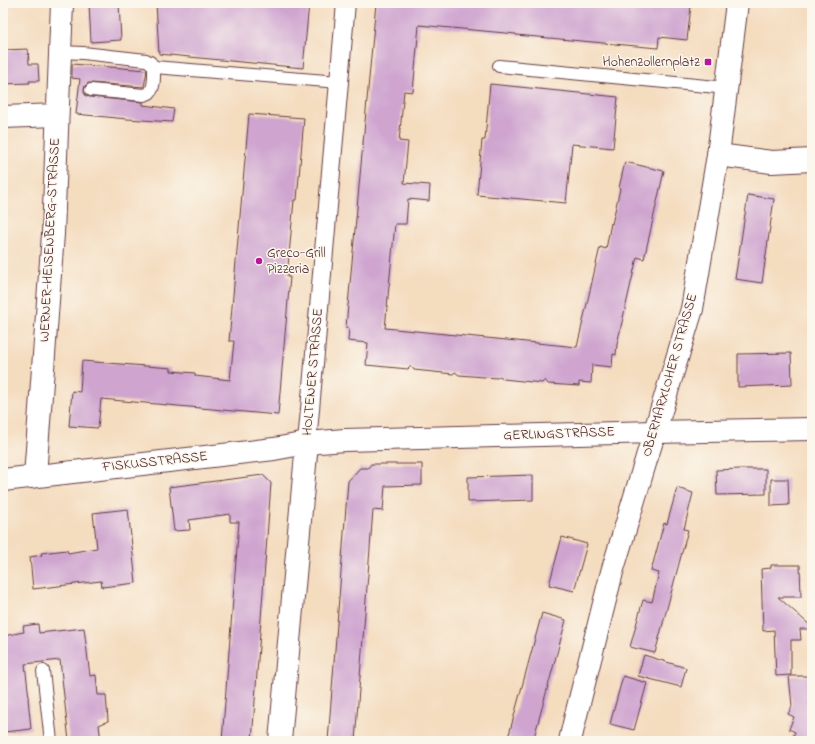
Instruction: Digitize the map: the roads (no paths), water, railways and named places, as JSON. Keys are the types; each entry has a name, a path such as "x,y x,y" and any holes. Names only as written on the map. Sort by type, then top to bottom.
{"street":[{"name":"WERNER-HEISENBERG-STRASSE","path":"35,476 53,234 62,3"},
{"name":"HOLTENER STRASSE","path":"280,741 346,3"},
{"name":"OBERMARXLOHER STRASSE","path":"570,741 612,572 692,309 718,155 737,3"},
{"path":"3,117 57,115"},
{"path":"718,155 772,162 812,160"},
{"name":"GERLINGSTRASSE","path":"307,443 346,440 812,429"},
{"name":"FISKUSSTRASSE","path":"3,480 274,449 307,443"}],"lane":[{"path":"60,52 146,60 154,67 153,87 151,92 148,94 144,95 92,90"},
{"path":"499,66 727,88"},
{"path":"154,67 339,82"},
{"path":"43,671 52,741"}],"place":[{"name":"Hohenzollernplatz","path":"708,62"},
{"name":"Greco-Grill Pizzeria","path":"259,261"}]}
